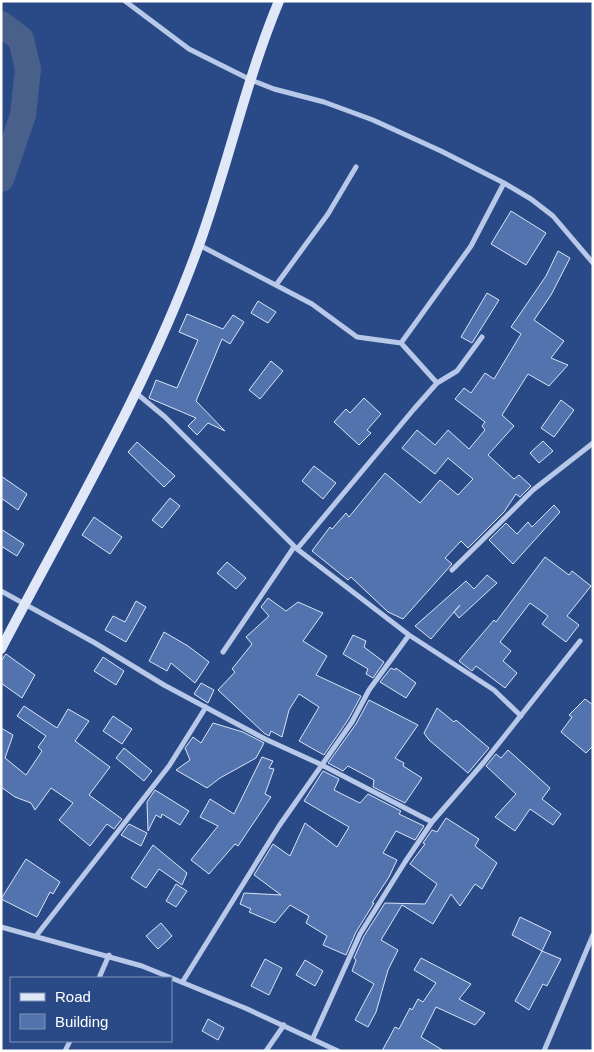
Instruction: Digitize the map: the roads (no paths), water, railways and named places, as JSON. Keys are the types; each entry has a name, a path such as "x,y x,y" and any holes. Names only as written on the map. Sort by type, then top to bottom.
{"street":[{"path":"125,1 189,49 251,80 274,89 324,102 373,120 531,198 553,216 593,262"},
{"path":"1,649 67,527 164,330 199,245 251,80 279,1"},
{"path":"276,285 328,214 356,167"},
{"path":"401,343 471,246 504,183"},
{"path":"199,245 312,304 357,337 401,343 437,383"},
{"path":"223,652 295,548 437,383 457,370 482,337"},
{"path":"135,392 165,417 295,548 409,634 488,686 521,716"},
{"path":"452,570 533,490 593,443"},
{"path":"1,591 265,739 320,764 432,822"},
{"path":"183,981 279,826 320,764 345,733 366,695 409,634"},
{"path":"313,1038 360,934 432,822 521,716 580,641"},
{"path":"36,936 169,766 206,707"},
{"path":"1,927 109,955 172,977"},
{"path":"544,1051 593,935"},
{"path":"99,977 109,955"},
{"path":"172,977 313,1038 338,1051"},
{"path":"266,1051 284,1026"}],"waterway":[{"path":"1,24 21,39 28,69 23,115 1,179"}]}
